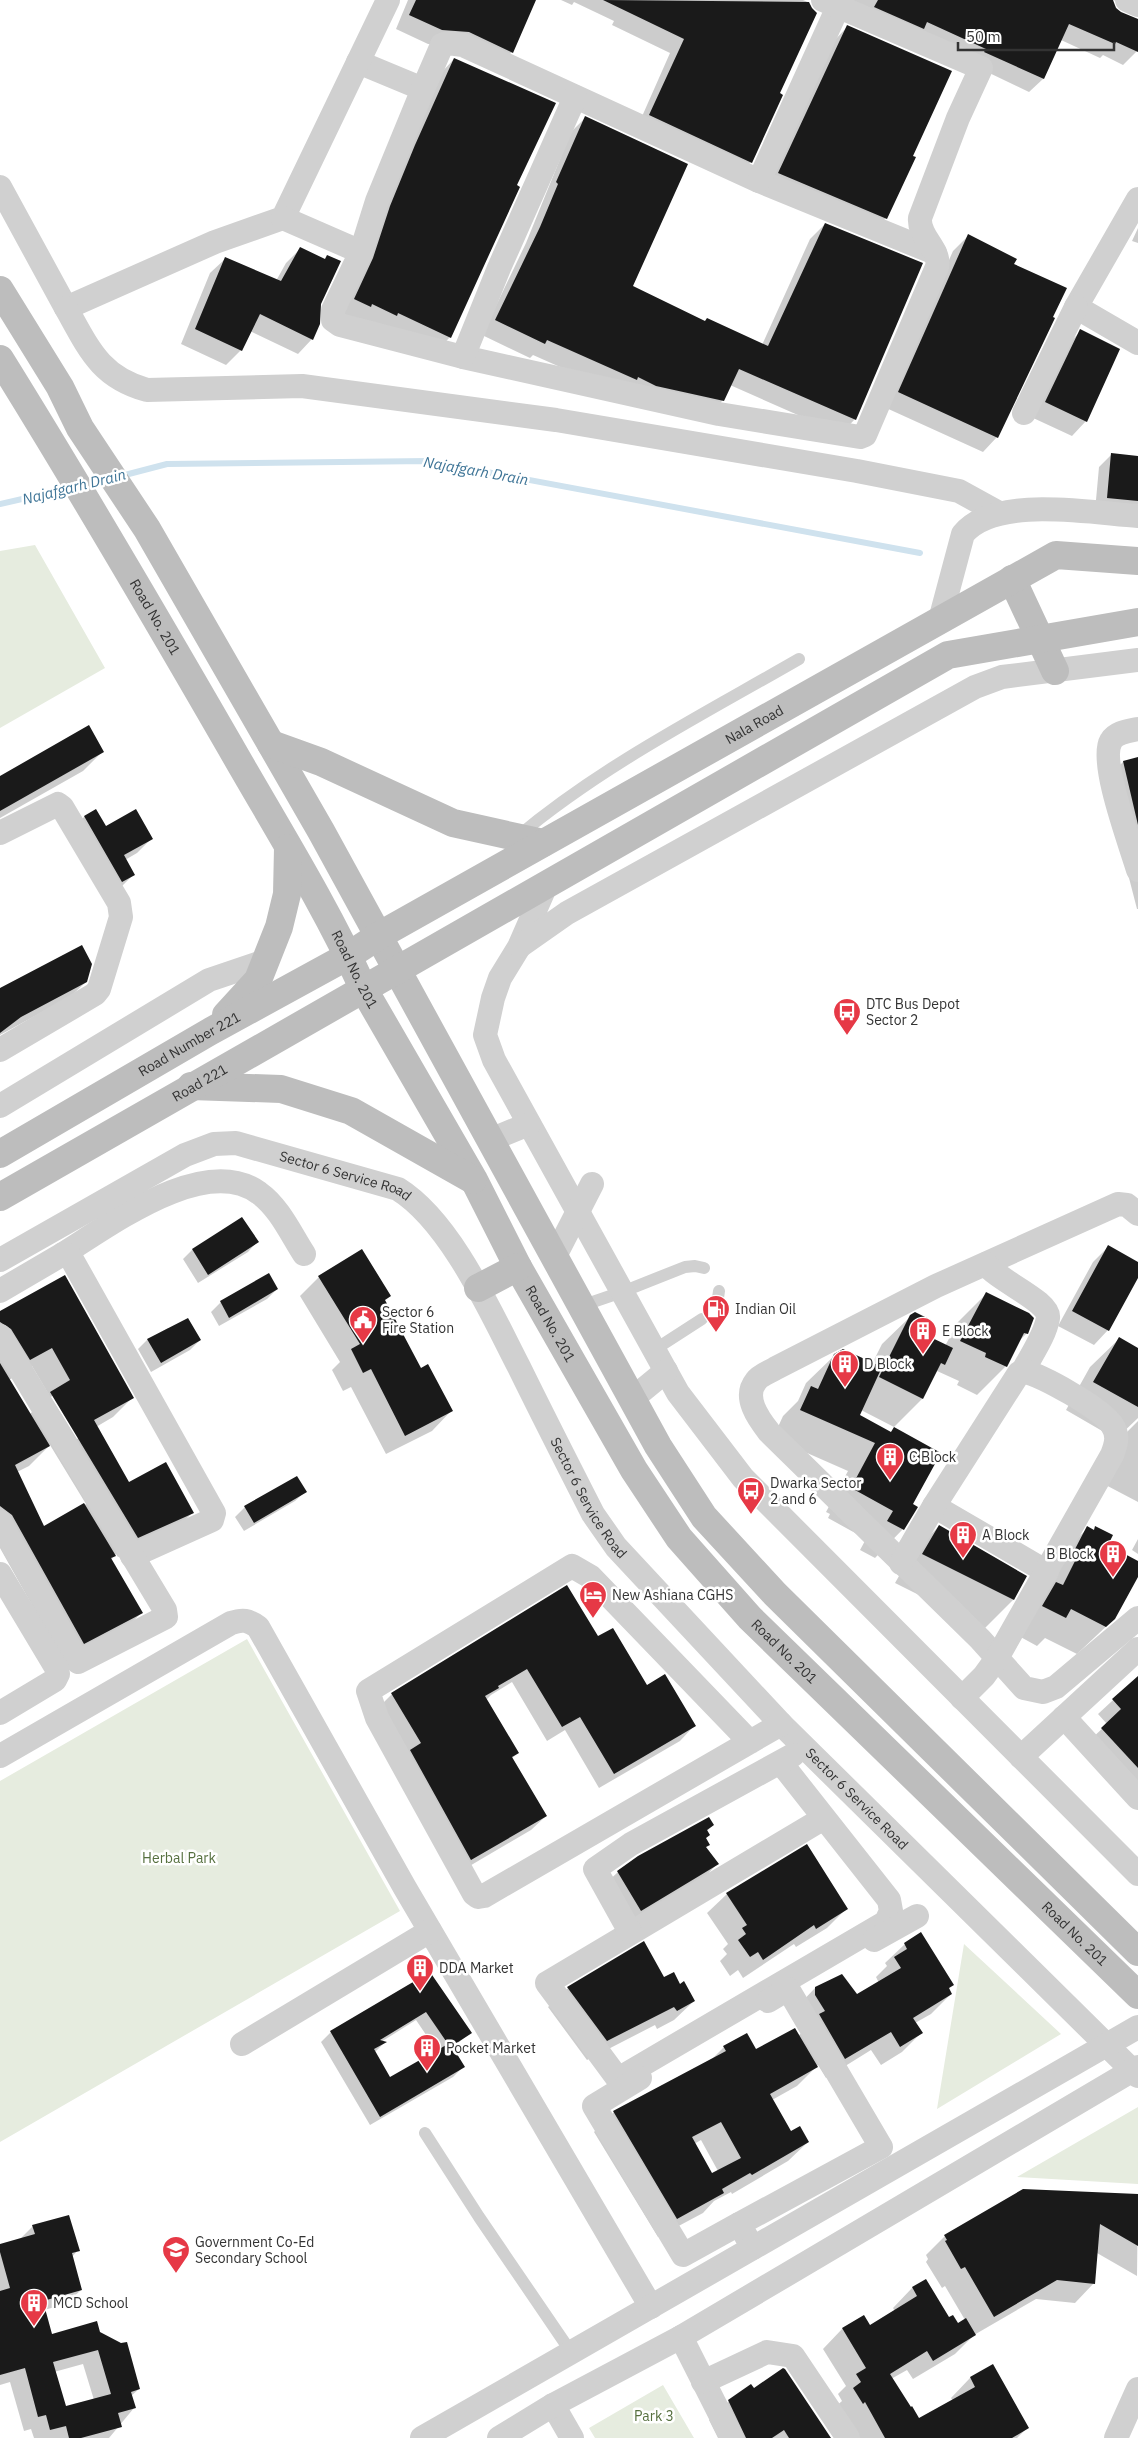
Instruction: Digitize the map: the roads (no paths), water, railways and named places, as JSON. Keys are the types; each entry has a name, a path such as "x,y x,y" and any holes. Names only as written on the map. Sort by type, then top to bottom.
{"main road":[{"path":"0,290 60,387 80,428 147,529 271,744 398,968 554,1258 658,1446 704,1517 775,1594 1138,1952"},
{"name":"Road No. 201","path":"0,358 112,541 288,847 348,956 363,988 474,1180 518,1267 634,1470 679,1538 750,1618 1138,1995"},
{"name":"Nala Road","path":"380,936 1056,555 1138,561"},
{"path":"1012,579 1055,671"},
{"path":"398,968 948,655 1138,622"},
{"path":"271,744 321,762 453,823 543,843"},
{"path":"211,1030 258,980 279,927 287,894 288,847"},
{"name":"Road Number 221","path":"3,1145 348,956 380,936"},
{"name":"Road 221","path":"0,1197 398,968"},
{"path":"191,1086 281,1089 351,1110 474,1180"},
{"path":"478,1288 518,1267"}],"street":[{"path":"284,218 388,0"},
{"path":"1128,0 1138,5"},
{"path":"759,180 830,4 981,68 958,118 920,218 921,228 935,254 938,256 937,267 865,434 860,437 719,414 463,357 333,320 334,310 361,252 377,201 442,45 455,43 643,126 759,180 935,254"},
{"path":"358,62 423,89"},
{"path":"463,357 498,268 575,97"},
{"path":"0,187 86,345 104,368 128,385 147,390 302,386 556,420 856,471 959,491 999,513"},
{"path":"1024,413 1076,307 1138,199"},
{"path":"66,308 214,242 284,218 361,252"},
{"path":"1076,307 1138,343"},
{"path":"940,620 963,534 971,525 999,513 1021,510 1138,516"},
{"path":"519,947 567,913 976,687 1002,677 1138,660"},
{"path":"1136,859 1117,800 1107,751 1111,740 1121,732 1138,729"},
{"path":"0,832 58,804 62,807 119,903 121,917 100,989 95,994 0,1050"},
{"path":"547,883 519,947 500,978 492,998 485,1035 494,1060 678,1392 743,1478 1138,1874"},
{"path":"2,1100 209,980 265,961"},
{"path":"490,1140 529,1124"},
{"name":"Sector 6 Service Road","path":"0,1260 185,1155 214,1144 236,1143 398,1189 410,1196 449,1242 478,1288 602,1528 616,1547 781,1724 1107,2046 1136,2072"},
{"path":"0,1291 100,1231 173,1191 193,1184 219,1180 238,1182 259,1192 271,1203 304,1254"},
{"path":"554,1258 592,1184"},
{"path":"1134,1206 1118,1204 936,1286 756,1379 750,1391 751,1402 768,1432 997,1658 1024,1688 1043,1692 1056,1687 1138,1618"},
{"path":"64,1254 72,1258 214,1513 212,1520 132,1556"},
{"path":"901,1563 934,1506 1019,1373 1023,1371 1044,1331 1049,1317 1047,1309 1038,1301 1000,1278 986,1264"},
{"path":"0,1336 165,1610 166,1617 78,1662 0,1522"},
{"path":"632,1399 666,1371"},
{"path":"962,1698 984,1676 997,1658 1112,1455 1116,1437 1113,1426 1103,1415 1050,1383 1023,1371"},
{"path":"934,1506 1047,1572"},
{"path":"750,1742 591,1577 572,1566 368,1691 377,1718 474,1894 478,1897 484,1896 750,1742 781,1724"},
{"path":"0,1574 57,1669 58,1674 55,1680 0,1713"},
{"path":"0,1756 231,1623 249,1620 258,1627 430,1931 651,2307"},
{"path":"1021,1757 1138,1649"},
{"path":"1064,1717 1138,1798"},
{"path":"630,1932 595,1869 631,1844 806,1748"},
{"path":"781,1763 824,1818 888,1900 891,1911 886,1922 618,2079 547,1983 824,1818"},
{"path":"788,1989 881,2147 683,2255 594,2106 788,1989 917,1916"},
{"path":"242,2044 430,1931"},
{"path":"422,2438 1107,2046 1138,2026"},
{"path":"499,2438 553,2405 680,2337 1136,2072"},
{"path":"739,2224 753,2248"},
{"path":"680,2337 732,2438"},
{"path":"703,2382 768,2352 793,2356 848,2438"},
{"path":"1116,2438 1137,2392"},
{"path":"553,2405 572,2438"}],"lane":[{"path":"517,837 558,803 626,757 799,659"},
{"path":"581,1306 685,1267 695,1266 704,1268"},
{"path":"717,1304 719,1291"},
{"path":"654,1350 702,1319"},
{"path":"425,2133 479,2217 571,2352"}],"waterway":[{"name":"Najafgarh Drain","path":"121,476 167,464 428,461 920,553"},
{"name":"Najafgarh Drain","path":"85,485 106,479"},
{"name":"Najafgarh Drain","path":"0,504 70,488"}],"place":[{"name":"DTC Bus Depot Sector 2","path":"847,1036"},
{"name":"Indian Oil","path":"716,1333"},
{"name":"Sector 6 Fire Station","path":"363,1344"},
{"name":"E Block","path":"923,1355"},
{"name":"D Block","path":"845,1388"},
{"name":"C Block","path":"890,1481"},
{"name":"Dwarka Sector 2 and 6","path":"751,1515"},
{"name":"A Block","path":"963,1559"},
{"name":"B Block","path":"1113,1578"},
{"name":"New Ashiana CGHS","path":"593,1619"},
{"name":"DDA Market","path":"420,1992"},
{"name":"Pocket Market","path":"427,2072"},
{"name":"Government Co-Ed Secondary School","path":"176,2274"},
{"name":"MCD School","path":"34,2327"}],"park label":[{"name":"Herbal Park","path":"179,1858"},
{"name":"Park 3","path":"654,2416"}]}
